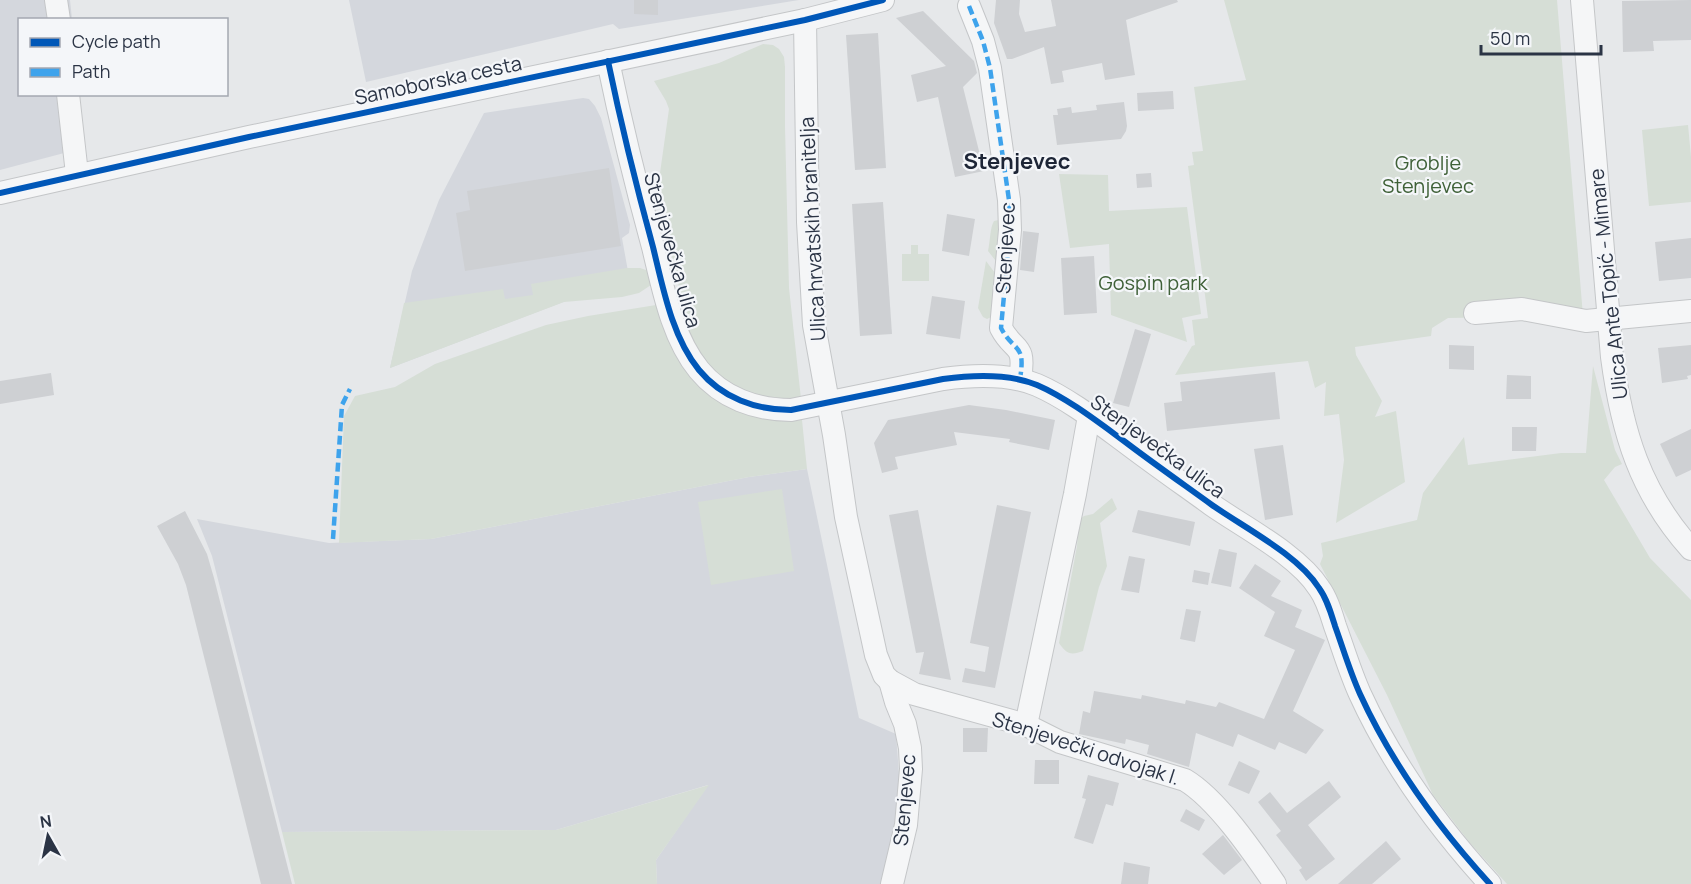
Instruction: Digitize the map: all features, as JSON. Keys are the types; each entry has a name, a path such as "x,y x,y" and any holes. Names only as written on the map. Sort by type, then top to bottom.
{"street":[{"path":"57,0 59,18"},
{"name":"Samoborska cesta","path":"0,193 78,174 805,20 883,0"},
{"name":"Ulica Ante Topić - Mimare","path":"1582,0 1612,357 1619,404 1630,446 1647,487 1672,527 1691,549"},
{"name":"Stenjevec","path":"969,6 984,42 1003,151 1010,230 1001,328 1005,336 1021,353 1023,364 1020,380"},
{"name":"Ulica hrvatskih branitelja","path":"805,20 808,222 813,313 846,517 868,623 880,667 890,681"},
{"name":"Stenjevečka ulica","path":"608,61 631,165 680,338 690,358 711,382 732,397 749,405 773,410 791,410 901,386 965,376 1020,380 1038,385 1089,416 1214,507 1288,556 1320,588 1357,686 1380,733 1422,802 1490,884"},
{"path":"68,96 78,174"},
{"path":"1475,313 1522,309 1586,321 1691,311"},
{"name":"Stenjevečka ulica","path":"1026,725 1075,494 1089,416"},
{"name":"Stenjevec","path":"890,681 905,724 910,748 906,825 892,884"},
{"name":"Stenjevečki odvojak I.","path":"890,681 922,697 1026,725 1060,742 1185,780 1197,787 1250,847 1275,884"}],"shaded area":[{"path":"0,0 70,0 72,18 18,18 18,96 79,96 83,148 0,170"},
{"path":"349,0 799,0 619,29 613,24 366,82"},
{"path":"589,99 601,118 630,225 629,233 622,238 629,277 390,368 412,271 439,200 484,113"},
{"path":"807,469 859,718 896,734 902,815 885,884 657,884 656,860 708,785 556,830 282,832 212,556 197,519 329,543 431,539 749,477"}],"green space":[{"name":"Groblje Stenjevec","path":"1224,0 1557,0 1583,316 1448,318 1432,328 1431,336 1355,347 1356,355 1382,401 1375,417 1396,411 1405,482 1336,523 1344,460 1339,414 1324,416 1326,382 1315,388 1308,361 1175,375 1192,346 1195,345 1192,320 1208,318 1188,166 1194,165 1192,152 1203,151 1194,87 1246,80"},
{"path":"763,44 773,45 779,49 784,57 785,67 789,288 801,399 797,402 746,394 716,375 691,341 682,313 678,281 663,218 660,173 669,109 654,81 719,63"},
{"path":"1688,125 1691,202 1649,206 1642,130"},
{"name":"Gospin park","path":"1059,174 1108,175 1109,211 1187,207 1201,314 1182,318 1187,342 1111,315 1109,244 1070,248"},
{"path":"1003,219 999,265 988,251 994,221"},
{"path":"911,245 918,245 918,254 929,254 929,281 902,281 902,254 911,254"},
{"path":"986,261 998,277 993,316 987,319 983,317 978,308"},
{"path":"627,268 649,271 651,285 639,293 622,297 564,302 390,368 404,303 503,289 505,299 533,295 531,284"},
{"path":"656,305 679,359 794,421 802,420 807,469 749,477 431,539 339,543 344,416 355,396 395,387 435,364 546,325"},
{"path":"1593,366 1615,450 1622,464 1615,467 1604,480 1650,558 1691,600 1691,884 1507,884 1470,843 1433,795 1387,695 1320,564 1323,556 1321,543 1417,520 1423,493 1464,437 1468,465 1561,453 1586,453"},
{"path":"782,489 794,571 711,585 698,502"},
{"path":"1112,498 1117,509 1100,523 1107,566 1099,587 1083,651 1069,653 1059,643 1077,546 1079,520 1093,514"},
{"path":"709,785 656,860 657,884 295,884 282,832 556,830"}],"building":[{"path":"634,0 658,0 658,15 634,14"},
{"path":"996,0 1020,0 1019,14 1025,32 1056,26 1051,0 1177,0 1178,2 1126,20 1135,75 1105,80 1102,63 1062,71 1064,82 1051,84 1044,47 1007,59 994,23"},
{"path":"1691,0 1691,40 1653,41 1654,51 1623,52 1622,1"},
{"path":"923,11 974,61 977,73 963,87 984,171 955,177 938,97 917,102 911,75 946,66 896,18"},
{"path":"878,33 886,168 855,170 846,35"},
{"path":"1173,91 1174,109 1138,111 1137,93"},
{"path":"1124,102 1127,126 1121,139 1057,145 1053,115 1058,115 1057,109 1071,107 1072,113 1097,110 1096,105"},
{"path":"609,168 621,246 465,271 456,213 470,210 467,191"},
{"path":"1151,173 1152,187 1137,188 1136,174"},
{"path":"883,202 892,334 860,336 852,204"},
{"path":"947,214 975,219 969,256 942,251"},
{"path":"1023,231 1039,233 1034,272 1020,270"},
{"path":"1691,238 1691,278 1659,281 1655,242"},
{"path":"1094,256 1097,313 1064,315 1061,258"},
{"path":"932,296 965,301 960,339 926,334"},
{"path":"1135,329 1151,334 1129,407 1113,403"},
{"path":"1449,345 1474,346 1474,370 1449,369"},
{"path":"1691,345 1691,375 1687,376 1688,379 1662,383 1658,348"},
{"path":"1275,372 1280,419 1167,431 1164,403 1182,401 1180,382"},
{"path":"51,373 54,395 0,404 0,381"},
{"path":"1507,375 1531,376 1531,399 1506,399"},
{"path":"969,405 1055,420 1049,450 1009,442 1010,439 954,432 957,445 895,457 898,469 882,473 874,443 888,420"},
{"path":"1512,427 1537,427 1536,451 1512,451"},
{"path":"1691,429 1691,470 1676,477 1660,444"},
{"path":"1283,445 1293,515 1265,520 1254,449"},
{"path":"997,505 1031,512 995,688 962,682 965,668 985,672 989,647 970,643"},
{"path":"918,510 951,680 919,674 924,652 916,653 889,515"},
{"path":"1138,510 1195,522 1190,546 1132,532"},
{"path":"185,511 207,554 214,578 292,884 261,884 186,585 178,564 157,526"},
{"path":"1219,549 1237,553 1231,587 1211,583"},
{"path":"1129,556 1145,559 1139,593 1121,590"},
{"path":"1255,564 1281,581 1271,596 1302,610 1295,627 1325,640 1293,711 1324,730 1306,754 1279,742 1275,750 1238,734 1233,747 1196,733 1189,767 1147,754 1149,745 1126,739 1125,744 1079,734 1083,711 1090,713 1094,691 1141,699 1142,695 1185,704 1186,700 1216,707 1219,702 1264,719 1295,650 1264,636 1275,612 1239,588"},
{"path":"1194,570 1210,573 1208,585 1192,582"},
{"path":"1186,609 1201,611 1195,642 1180,639"},
{"path":"963,728 988,728 987,752 963,752"},
{"path":"1035,760 1059,760 1059,784 1034,784"},
{"path":"1239,761 1260,771 1249,794 1228,785"},
{"path":"1088,775 1119,783 1113,806 1106,804 1093,844 1074,838 1086,799 1082,798"},
{"path":"1329,781 1341,797 1308,825 1335,859 1306,881 1299,870 1302,868 1276,835 1281,831 1258,802 1270,792 1287,813"},
{"path":"1186,809 1205,820 1199,831 1180,821"},
{"path":"1223,835 1242,860 1224,875 1202,854"},
{"path":"1386,841 1401,859 1372,884 1338,884"},
{"path":"1124,862 1150,867 1148,884 1121,884"}],"marked path":[{"path":"969,6 983,41 990,68 1009,200 1010,230 1001,328 1020,353 1020,379"},
{"path":"333,539 342,405 350,389"}],"cycle path":[{"path":"0,193 249,137 805,20 883,0"},
{"path":"608,61 629,154 670,312 682,343 708,380 729,395 753,405 791,410 943,379 978,376 1026,381 1071,403 1212,505 1285,553 1310,576 1327,601 1356,686 1386,745 1434,817 1490,884"}],"district":[{"name":"Stenjevec","path":"1017,161"}]}
